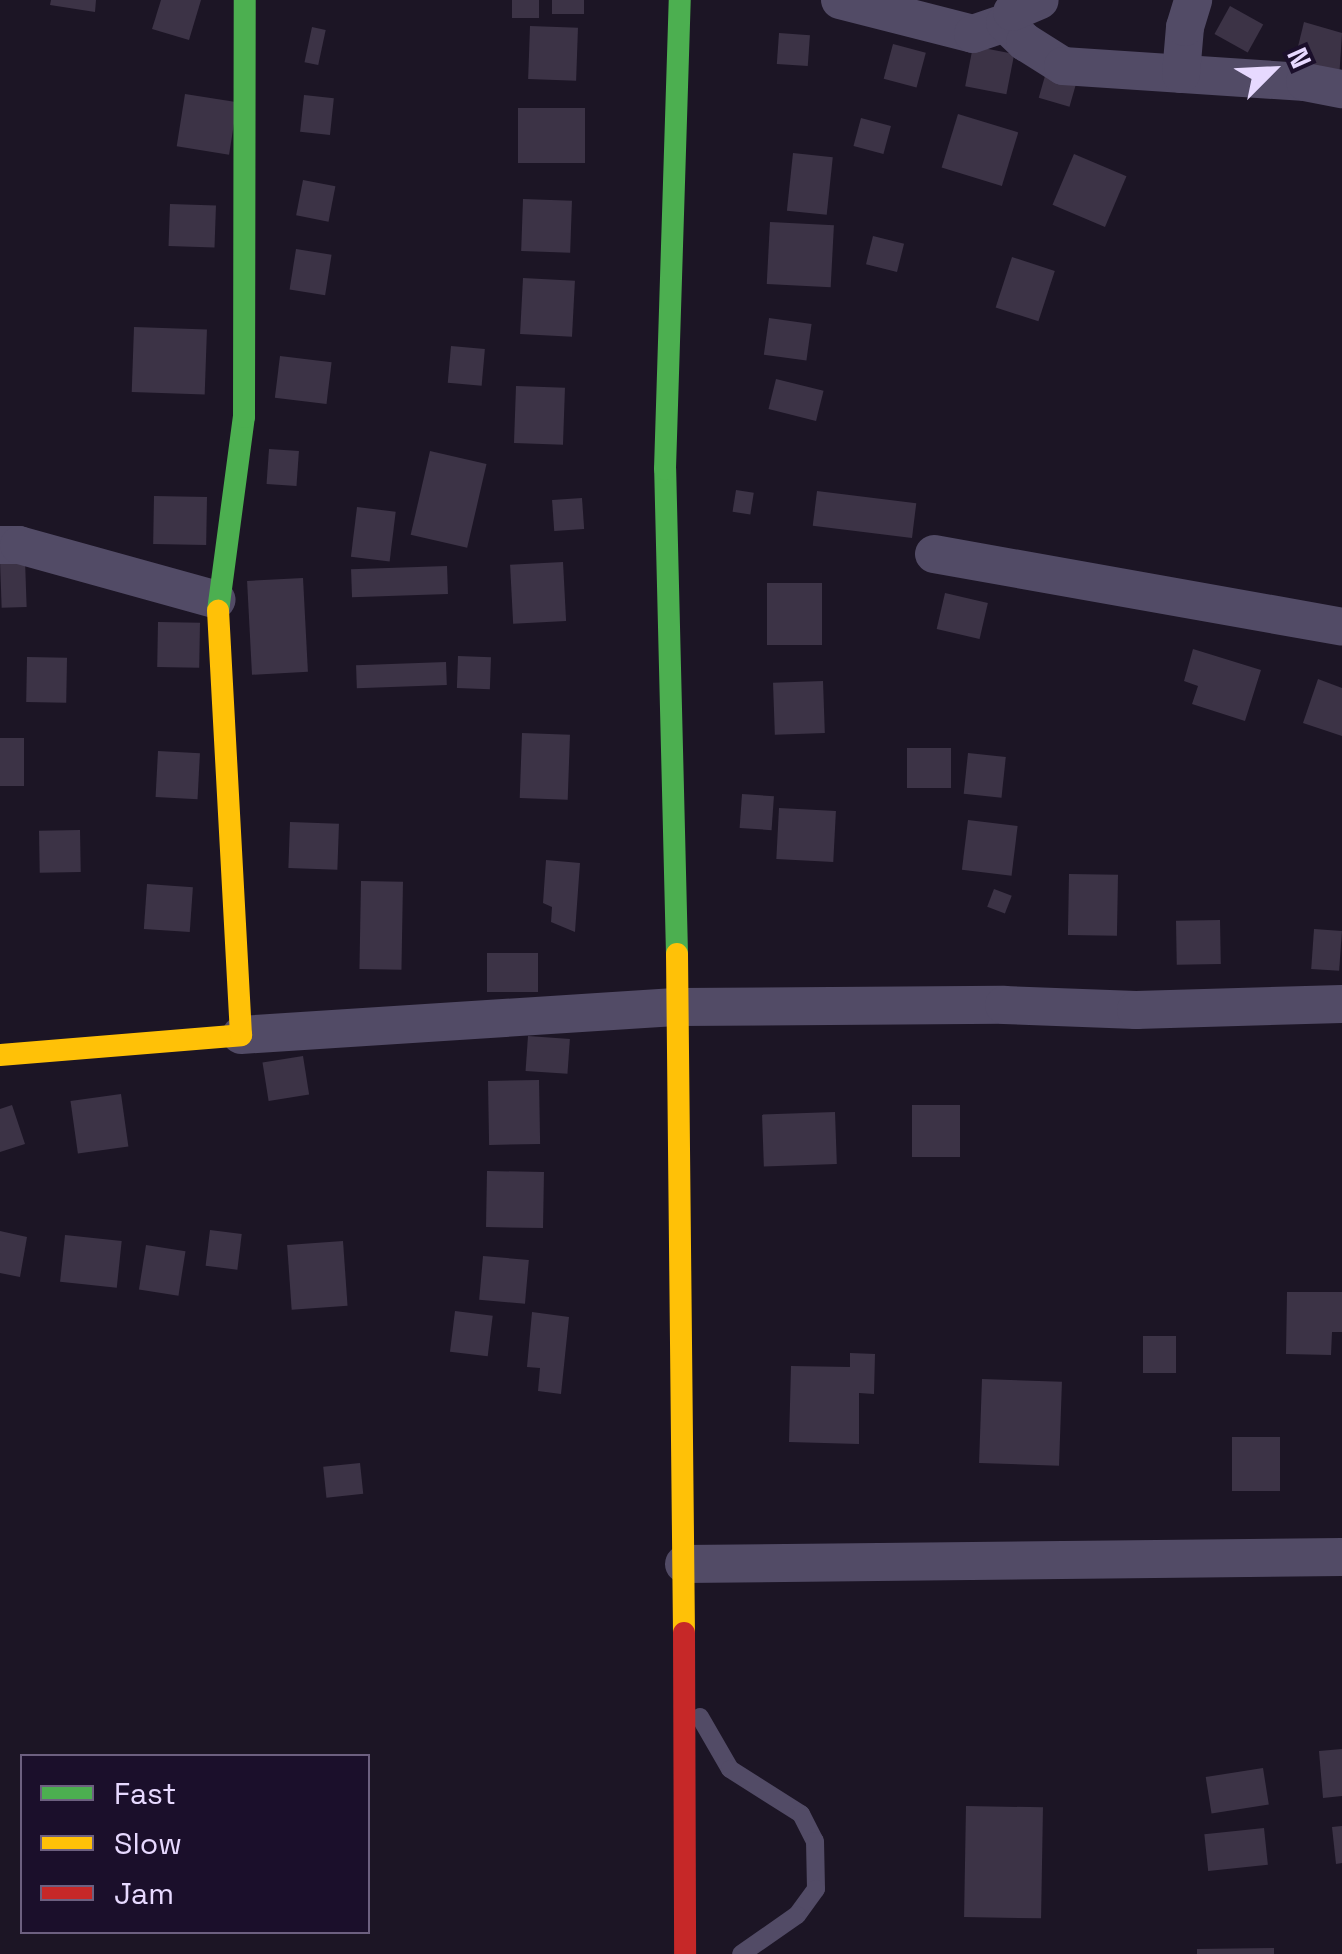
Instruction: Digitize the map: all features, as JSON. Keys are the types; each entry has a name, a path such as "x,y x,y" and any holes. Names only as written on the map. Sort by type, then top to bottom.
{"main road":[{"path":"0,1055 241,1034 217,600 244,417 244,0"},
{"path":"680,0 665,468 678,1007 685,1954"}],"street":[{"path":"840,0 973,34 1005,23 1019,10 1062,66 1342,89"},
{"path":"1181,74 1192,0"},
{"path":"0,545 19,545 217,600"},
{"path":"934,554 1342,627"},
{"path":"241,1034 678,1007 1004,1005 1136,1010 1342,1004"},
{"path":"684,1564 1342,1557"}],"lane":[{"path":"684,1689 730,1769 802,1814 815,1841 816,1888 797,1915 741,1954"}],"building":[{"path":"51,0 96,0 95,12 50,5"},
{"path":"161,0 201,0 189,40 152,29"},
{"path":"512,0 539,0 539,18 512,18"},
{"path":"552,0 584,0 584,14 552,14"},
{"path":"1230,6 1263,24 1248,52 1214,34"},
{"path":"1304,22 1342,33 1339,80 1293,67"},
{"path":"530,26 578,28 576,81 528,79"},
{"path":"312,27 326,30 318,65 305,62"},
{"path":"779,33 810,35 808,66 777,64"},
{"path":"893,44 926,53 917,88 884,79"},
{"path":"973,46 1014,54 1006,94 965,86"},
{"path":"1047,69 1078,78 1069,107 1039,98"},
{"path":"185,94 237,102 229,155 177,146"},
{"path":"304,95 334,98 330,135 300,132"},
{"path":"518,108 585,108 585,163 518,163"},
{"path":"958,114 1018,132 1002,186 942,168"},
{"path":"861,118 891,126 883,154 853,146"},
{"path":"793,153 833,157 827,215 787,211"},
{"path":"1074,154 1126,176 1105,227 1053,205"},
{"path":"303,180 335,186 329,222 296,215"},
{"path":"523,199 572,201 570,253 521,251"},
{"path":"170,204 216,206 215,248 169,246"},
{"path":"770,222 834,225 831,287 767,284"},
{"path":"873,236 904,244 897,272 866,264"},
{"path":"296,249 332,255 325,295 290,289"},
{"path":"1012,257 1055,271 1038,321 996,307"},
{"path":"523,278 575,281 572,337 520,334"},
{"path":"769,318 812,324 806,361 764,355"},
{"path":"134,327 207,330 205,395 132,392"},
{"path":"451,346 485,349 482,386 448,383"},
{"path":"280,356 332,362 326,404 275,398"},
{"path":"776,379 824,391 816,421 769,409"},
{"path":"516,386 565,388 563,445 514,443"},
{"path":"269,449 299,451 296,486 267,484"},
{"path":"430,451 487,464 467,548 411,535"},
{"path":"736,490 754,493 750,515 733,512"},
{"path":"817,491 916,503 912,538 813,526"},
{"path":"154,496 207,497 206,545 153,544"},
{"path":"582,498 584,529 554,531 552,500"},
{"path":"357,507 396,512 390,561 351,557"},
{"path":"25,560 27,607 2,608 0,561"},
{"path":"563,562 566,621 513,624 510,565"},
{"path":"447,566 448,594 352,597 351,569"},
{"path":"303,578 308,672 252,675 247,581"},
{"path":"767,583 822,583 822,645 767,645"},
{"path":"945,593 988,603 980,639 937,629"},
{"path":"158,622 200,623 199,668 157,667"},
{"path":"1193,649 1261,670 1245,721 1192,704 1198,686 1184,681"},
{"path":"458,656 491,657 490,689 457,688"},
{"path":"27,657 67,658 66,703 26,702"},
{"path":"446,662 447,685 357,688 356,665"},
{"path":"1318,679 1342,688 1342,736 1303,723"},
{"path":"823,681 825,733 775,735 773,683"},
{"path":"522,733 570,735 568,800 520,798"},
{"path":"0,738 24,738 24,786 0,786"},
{"path":"907,748 951,748 951,788 907,788"},
{"path":"158,751 200,753 198,799 156,797"},
{"path":"968,753 1006,757 1002,798 964,794"},
{"path":"742,794 774,796 772,830 740,828"},
{"path":"779,808 836,811 833,862 776,859"},
{"path":"968,820 1018,826 1012,876 962,870"},
{"path":"290,822 339,824 337,870 288,868"},
{"path":"80,830 81,872 40,873 39,831"},
{"path":"546,860 580,863 575,932 551,922 552,907 543,903"},
{"path":"1069,874 1118,875 1117,936 1068,935"},
{"path":"361,881 403,882 401,970 359,969"},
{"path":"147,884 193,887 190,932 144,929"},
{"path":"994,889 1012,896 1005,914 987,907"},
{"path":"1220,920 1221,964 1177,965 1176,921"},
{"path":"1314,929 1342,931 1339,971 1311,969"},
{"path":"487,953 538,953 538,992 487,992"},
{"path":"528,1036 570,1039 567,1074 526,1071"},
{"path":"303,1056 309,1095 269,1101 263,1062"},
{"path":"539,1080 540,1144 489,1145 488,1081"},
{"path":"121,1094 128,1146 78,1154 70,1101"},
{"path":"12,1105 25,1144 0,1152 0,1109"},
{"path":"912,1105 960,1105 960,1157 912,1157"},
{"path":"835,1112 837,1164 764,1167 762,1115"},
{"path":"487,1171 544,1172 543,1228 486,1227"},
{"path":"210,1230 242,1234 237,1270 206,1266"},
{"path":"0,1231 27,1237 20,1277 0,1273"},
{"path":"65,1235 122,1241 117,1288 60,1282"},
{"path":"343,1241 348,1306 292,1310 287,1245"},
{"path":"146,1245 186,1251 178,1296 139,1289"},
{"path":"483,1256 529,1260 525,1304 479,1300"},
{"path":"1287,1292 1342,1292 1342,1332 1332,1332 1331,1355 1286,1354"},
{"path":"455,1311 493,1316 488,1356 450,1352"},
{"path":"532,1312 569,1317 561,1394 538,1391 540,1368 527,1367"},
{"path":"1143,1336 1176,1336 1176,1373 1143,1373"},
{"path":"850,1353 875,1354 874,1394 859,1393 859,1444 789,1442 791,1366 850,1367"},
{"path":"982,1379 1062,1382 1059,1466 979,1463"},
{"path":"1232,1437 1280,1437 1280,1491 1232,1491"},
{"path":"360,1463 363,1494 326,1498 323,1467"},
{"path":"1342,1749 1342,1796 1323,1798 1319,1751"},
{"path":"1263,1768 1269,1805 1212,1814 1206,1777"},
{"path":"966,1806 1043,1807 1041,1918 964,1917"},
{"path":"1342,1826 1342,1863 1336,1864 1332,1827"},
{"path":"1264,1828 1268,1865 1208,1871 1204,1834"},
{"path":"1274,1948 1274,1954 1197,1954 1197,1949"}],"traffic: fast":[{"path":"218,611 244,417 245,0"},
{"path":"677,954 665,469 680,0"}],"traffic: slow":[{"path":"0,1055 241,1035 218,611"},
{"path":"677,954 684,1633"}],"traffic: jam":[{"path":"684,1633 685,1954"}]}
